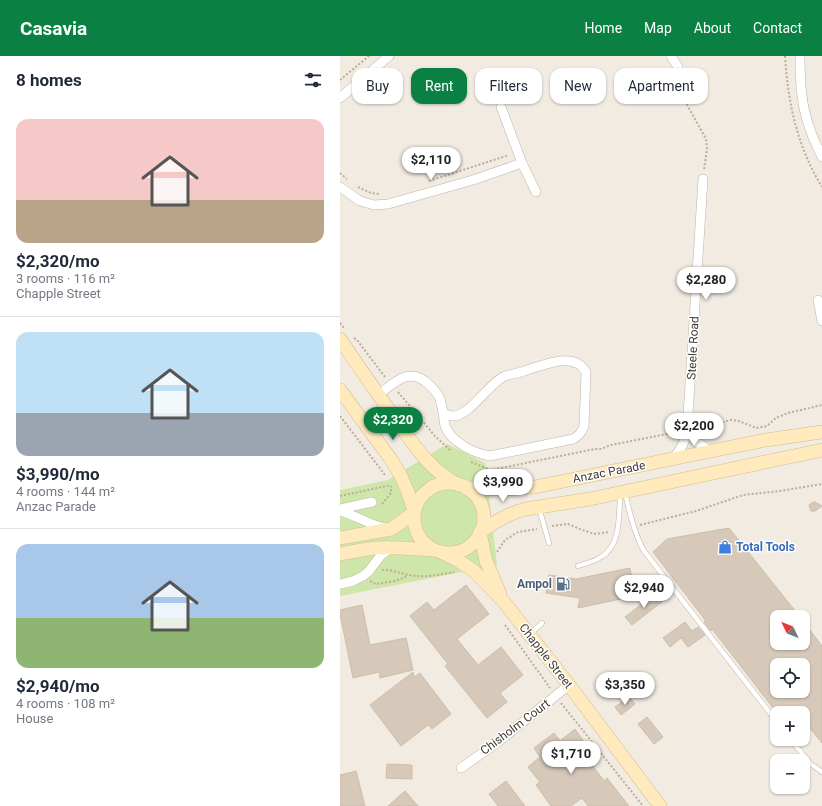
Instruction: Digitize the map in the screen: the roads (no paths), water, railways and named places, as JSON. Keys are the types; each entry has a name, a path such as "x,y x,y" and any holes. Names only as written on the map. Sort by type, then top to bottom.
{"main road":[{"path":"340,554 391,548 453,553 463,551 474,542 480,533 483,520 481,505 476,496 444,476 421,453 378,395 345,335"},
{"path":"340,390 400,474 406,485 414,512 414,524 417,533 429,548 437,551"},
{"name":"Anzac Parade","path":"462,486 500,489 524,488 766,440 822,432"},
{"name":"Anzac Parade","path":"480,533 511,513 526,509 590,499 822,450"},
{"path":"340,538 391,529 414,512 422,496 432,488 448,483 462,486"},
{"name":"Chapple Street","path":"480,533 486,561 504,602"},
{"name":"Chapple Street","path":"437,551 470,568 504,602 569,685 660,806"}],"street":[{"path":"340,98 389,56"},
{"path":"671,56 678,67"},
{"path":"800,56 800,78 803,104 809,128 822,158"},
{"path":"502,107 522,163 536,192"},
{"path":"340,187 360,201 374,205 388,204 473,180 522,163"},
{"name":"Steele Road","path":"672,459 684,443 688,427 703,179"},
{"path":"818,300 822,321"},
{"path":"378,395 392,384 408,376 415,376 423,379 437,393 440,400 445,426 451,435 462,444 481,454 490,456 573,439 579,436 584,426 586,372 575,362 554,362 503,377 492,385 468,410 452,416 443,413"},
{"path":"688,427 691,436 695,441 711,451"},
{"path":"340,510 372,502"},
{"path":"340,510 376,526 391,529"},
{"path":"340,584 353,581 363,576 369,571 381,555 391,548"},
{"name":"Chisholm Court","path":"461,768 498,742 569,685"}],"lane":[{"path":"622,492 639,542 649,559 770,713"},
{"path":"578,566 598,559 609,552 614,544 622,492"},
{"path":"538,507 549,543"},
{"path":"529,635 542,623"},
{"path":"796,746 811,764 822,772"}],"place":[{"name":"Total Tools","path":"725,547"},
{"name":"Ampol","path":"563,584"}]}
